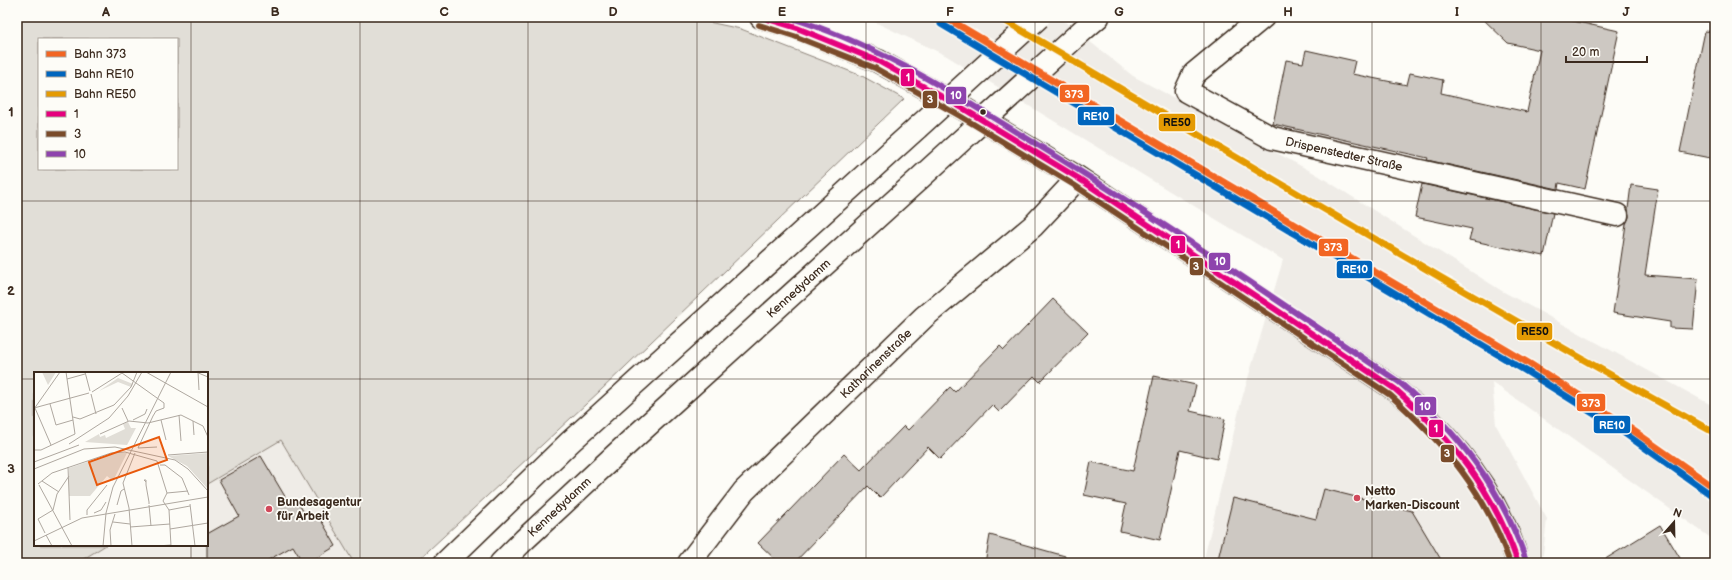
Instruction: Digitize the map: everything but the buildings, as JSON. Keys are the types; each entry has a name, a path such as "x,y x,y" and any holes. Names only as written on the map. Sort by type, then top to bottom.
{"street":[{"path":"760,17 796,28 878,61 964,109 1078,178 1395,389 1419,409 1471,468 1491,499 1504,524 1518,563"},
{"path":"445,563 570,442 1039,17"},
{"name":"Drispenstedter Straße","path":"1263,17 1194,74 1186,91 1272,138 1617,215"},
{"name":"Kennedydamm","path":"501,563 638,434 1091,24"},
{"name":"Katharinenstraße","path":"689,563 744,491 924,317 1033,226 1078,178"}],"shaded area":[{"path":"17,17 685,17 741,29 862,76 904,99 600,391 415,563 354,563 281,440 208,483 208,372 34,372 34,546 104,546 77,563 17,563"},
{"path":"864,17 1059,17 1133,76 1316,174 1502,291 1715,407 1715,541 1492,382 1496,425 1547,519 1542,563 1203,563 1241,402 1283,260 945,55"},
{"name":"Bundesagentur für Arbeit","path":"281,440 354,563 77,563 104,546 208,546 208,483"}],"rail line":[{"name":"373","path":"945,17 1530,364 1624,424 1715,488"},
{"name":"RE50","path":"999,17 1534,332 1715,433"},
{"name":"RE10","path":"941,24 1526,371 1620,430 1710,494"}],"transit line":[{"name":"1","path":"761,17 797,28 878,61 964,109 1078,178 1395,389 1435,427 1469,467 1496,512 1508,536 1518,563"},
{"name":"10","path":"788,17 849,39 907,68 963,99 1115,193 1399,382 1421,401 1459,441 1475,462 1504,508 1516,533 1526,560"},
{"name":"3","path":"759,25 794,36 875,68 960,116 1074,185 1390,395 1429,432 1462,471 1489,514 1510,563"}],"place":[{"name":"Netto Marken-Discount","path":"1357,498"},
{"name":"Bundesagentur für Arbeit","path":"269,509"}]}
